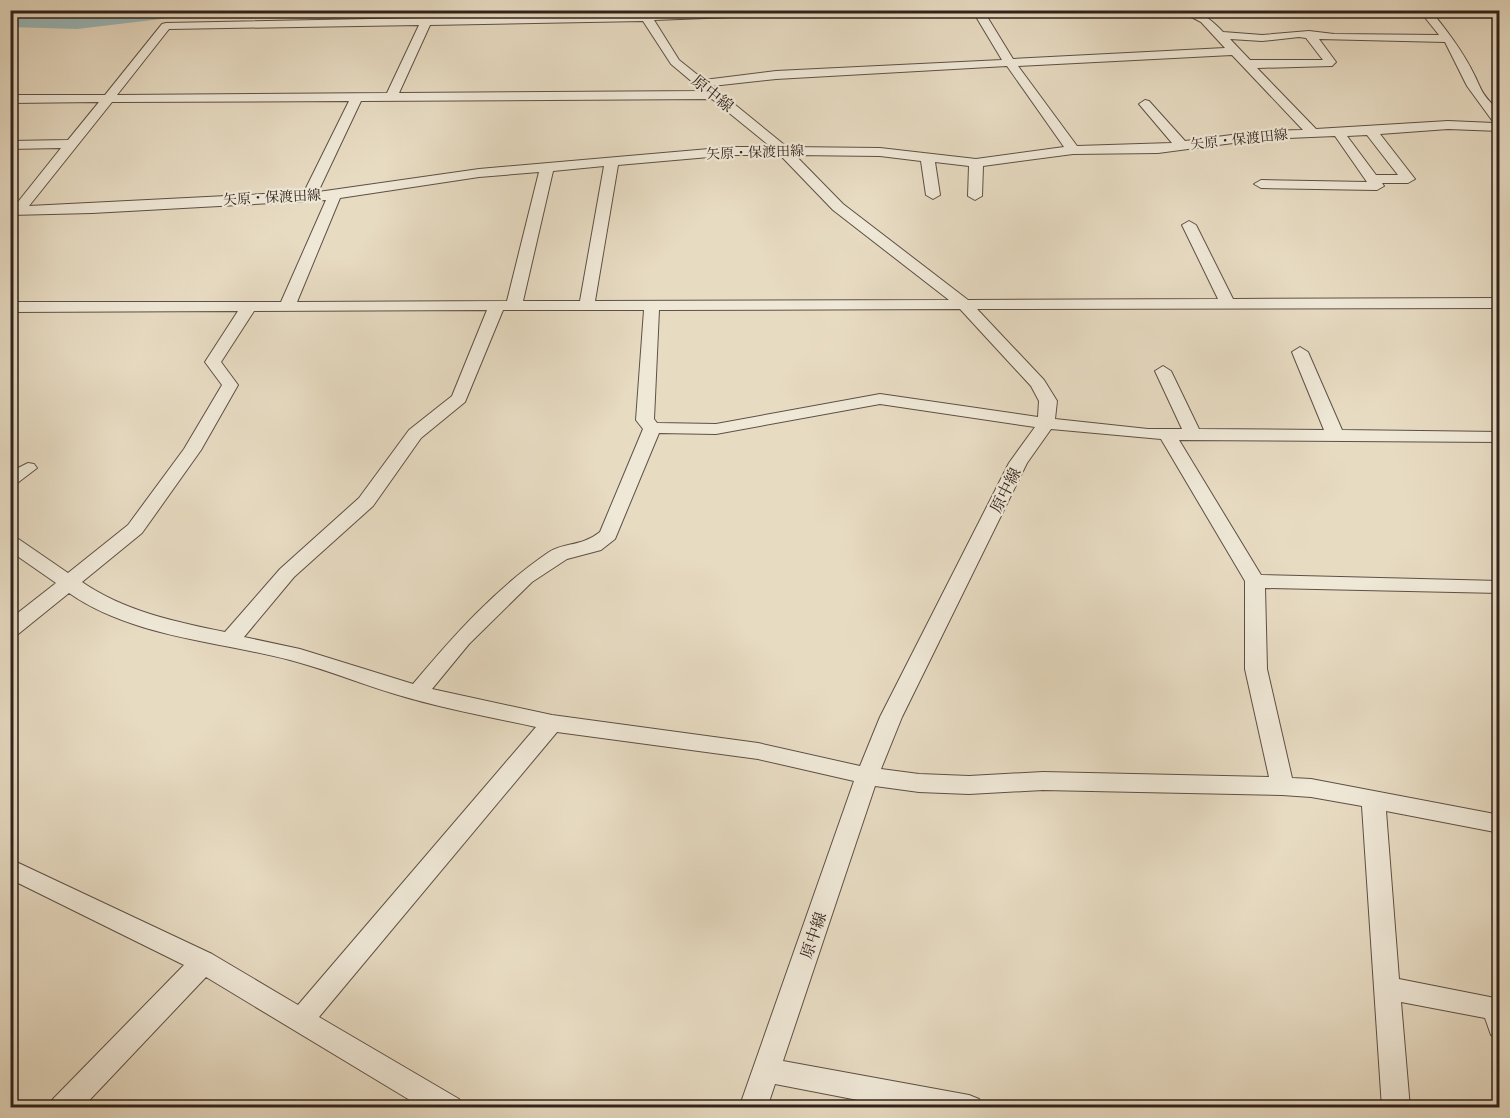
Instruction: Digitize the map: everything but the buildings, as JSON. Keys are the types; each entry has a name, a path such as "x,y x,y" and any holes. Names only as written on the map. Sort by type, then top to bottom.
{"street":[{"path":"14,211 72,144 166,26 429,15 644,15 840,10"},
{"path":"977,10 1010,63 1073,150"},
{"path":"1183,10 1196,14 1236,51 1313,133"},
{"path":"1424,10 1447,39 1473,86 1500,123"},
{"path":"391,97 429,15"},
{"name":"原中線","path":"644,15 675,62 782,150 838,207 964,304 1038,384 1048,401 1045,423 1018,463 999,500 907,683 867,776 753,1107"},
{"path":"1219,35 1262,38 1287,34 1309,34 1334,38 1447,39"},
{"path":"1249,64 1328,64 1330,62 1309,34"},
{"path":"700,84 776,75 1236,51"},
{"path":"10,99 715,95"},
{"path":"309,196 356,98"},
{"path":"1145,104 1182,146"},
{"name":"矢原・保渡田線","path":"14,211 92,209 165,202 335,195 479,173 732,151 880,152 976,163 1073,150 1134,151 1263,135 1371,131 1448,125 1500,127"},
{"path":"1371,131 1408,179 1371,179"},
{"path":"1261,184 1377,186 1338,132"},
{"path":"10,145 72,144"},
{"path":"927,156 933,195"},
{"path":"587,305 612,161"},
{"path":"975,196 976,163"},
{"path":"230,640 287,573 366,502 415,434 459,398 505,306 547,167"},
{"path":"287,306 335,195"},
{"path":"1189,225 1228,304"},
{"path":"10,307 1500,303"},
{"path":"652,305 645,420 652,428 716,429 880,399 1045,423 1167,434 1500,437"},
{"path":"10,630 135,529 192,450 231,385 213,362 249,306"},
{"path":"1300,352 1335,435"},
{"path":"1163,371 1193,434"},
{"path":"417,693 462,639 525,578 560,554 594,546 608,535 652,428"},
{"path":"1167,434 1255,581 1256,669 1282,786"},
{"path":"10,480 28,468"},
{"path":"10,542 92,599 137,617 293,654 417,693 552,723 758,751 867,776 919,783 969,786 1043,781 1311,788 1500,824"},
{"path":"1255,581 1500,587"},
{"path":"301,1020 552,723"},
{"path":"1373,800 1396,1107"},
{"path":"10,868 203,962 449,1107"},
{"path":"63,1107 203,962"},
{"path":"1387,988 1496,1010 1500,1027"},
{"path":"766,1070 969,1107"}],"waterway":[{"path":"10,20 77,22 178,10"}]}
